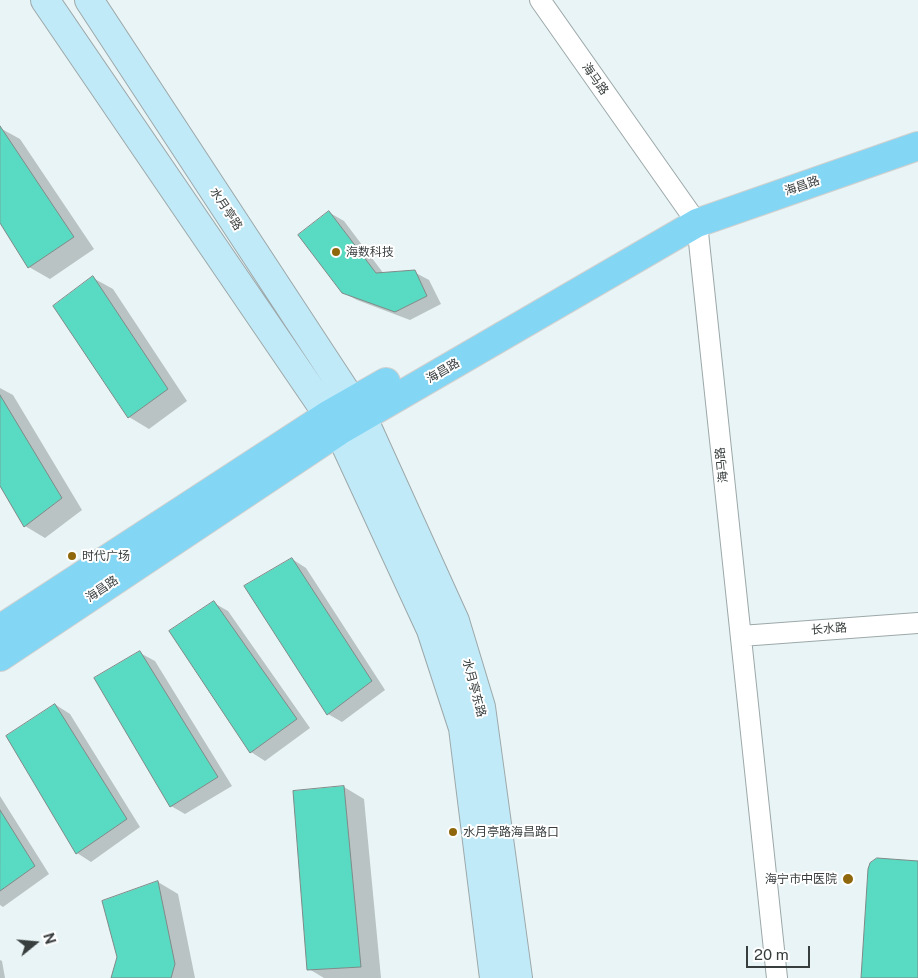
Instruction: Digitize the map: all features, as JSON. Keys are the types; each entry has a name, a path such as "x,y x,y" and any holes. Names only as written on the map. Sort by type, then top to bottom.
{"main road":[{"name":"水月亭东路","path":"45,0 334,423 431,630 463,728 494,978"},
{"name":"水月亭路","path":"89,0 357,410"},
{"name":"海昌路","path":"0,629 334,423 694,218 918,133"},
{"name":"海昌路","path":"694,218 918,146"},
{"name":"水月亭东路","path":"357,410 456,621 481,707 518,978"},
{"name":"海昌路","path":"0,656 334,423"}],"street":[{"name":"海马路","path":"540,0 694,218 777,978"},
{"name":"长水路","path":"741,636 918,623"}],"building":[{"path":"0,126 74,237 28,268 0,223"},
{"name":"海数科技","path":"329,211 376,273 415,270 427,296 395,312 342,293 298,235"},
{"path":"93,276 168,389 128,418 53,306"},
{"path":"0,395 62,498 24,527 0,486"},
{"path":"292,558 372,681 327,715 244,586"},
{"path":"214,601 297,719 250,753 169,631"},
{"path":"140,651 218,777 170,807 94,678"},
{"path":"55,704 127,819 76,854 6,736"},
{"path":"344,786 361,967 307,970 293,791"},
{"path":"0,810 35,866 0,891"},
{"path":"877,858 918,861 918,978 861,978 868,869 870,863"},
{"path":"158,881 175,964 171,978 111,978 117,957 102,901"}],"place":[{"name":"海数科技","path":"336,252"},
{"name":"时代广场","path":"72,556"},
{"name":"水月亭路海昌路口","path":"453,832"},
{"name":"海宁市中医院","path":"848,879"}]}
